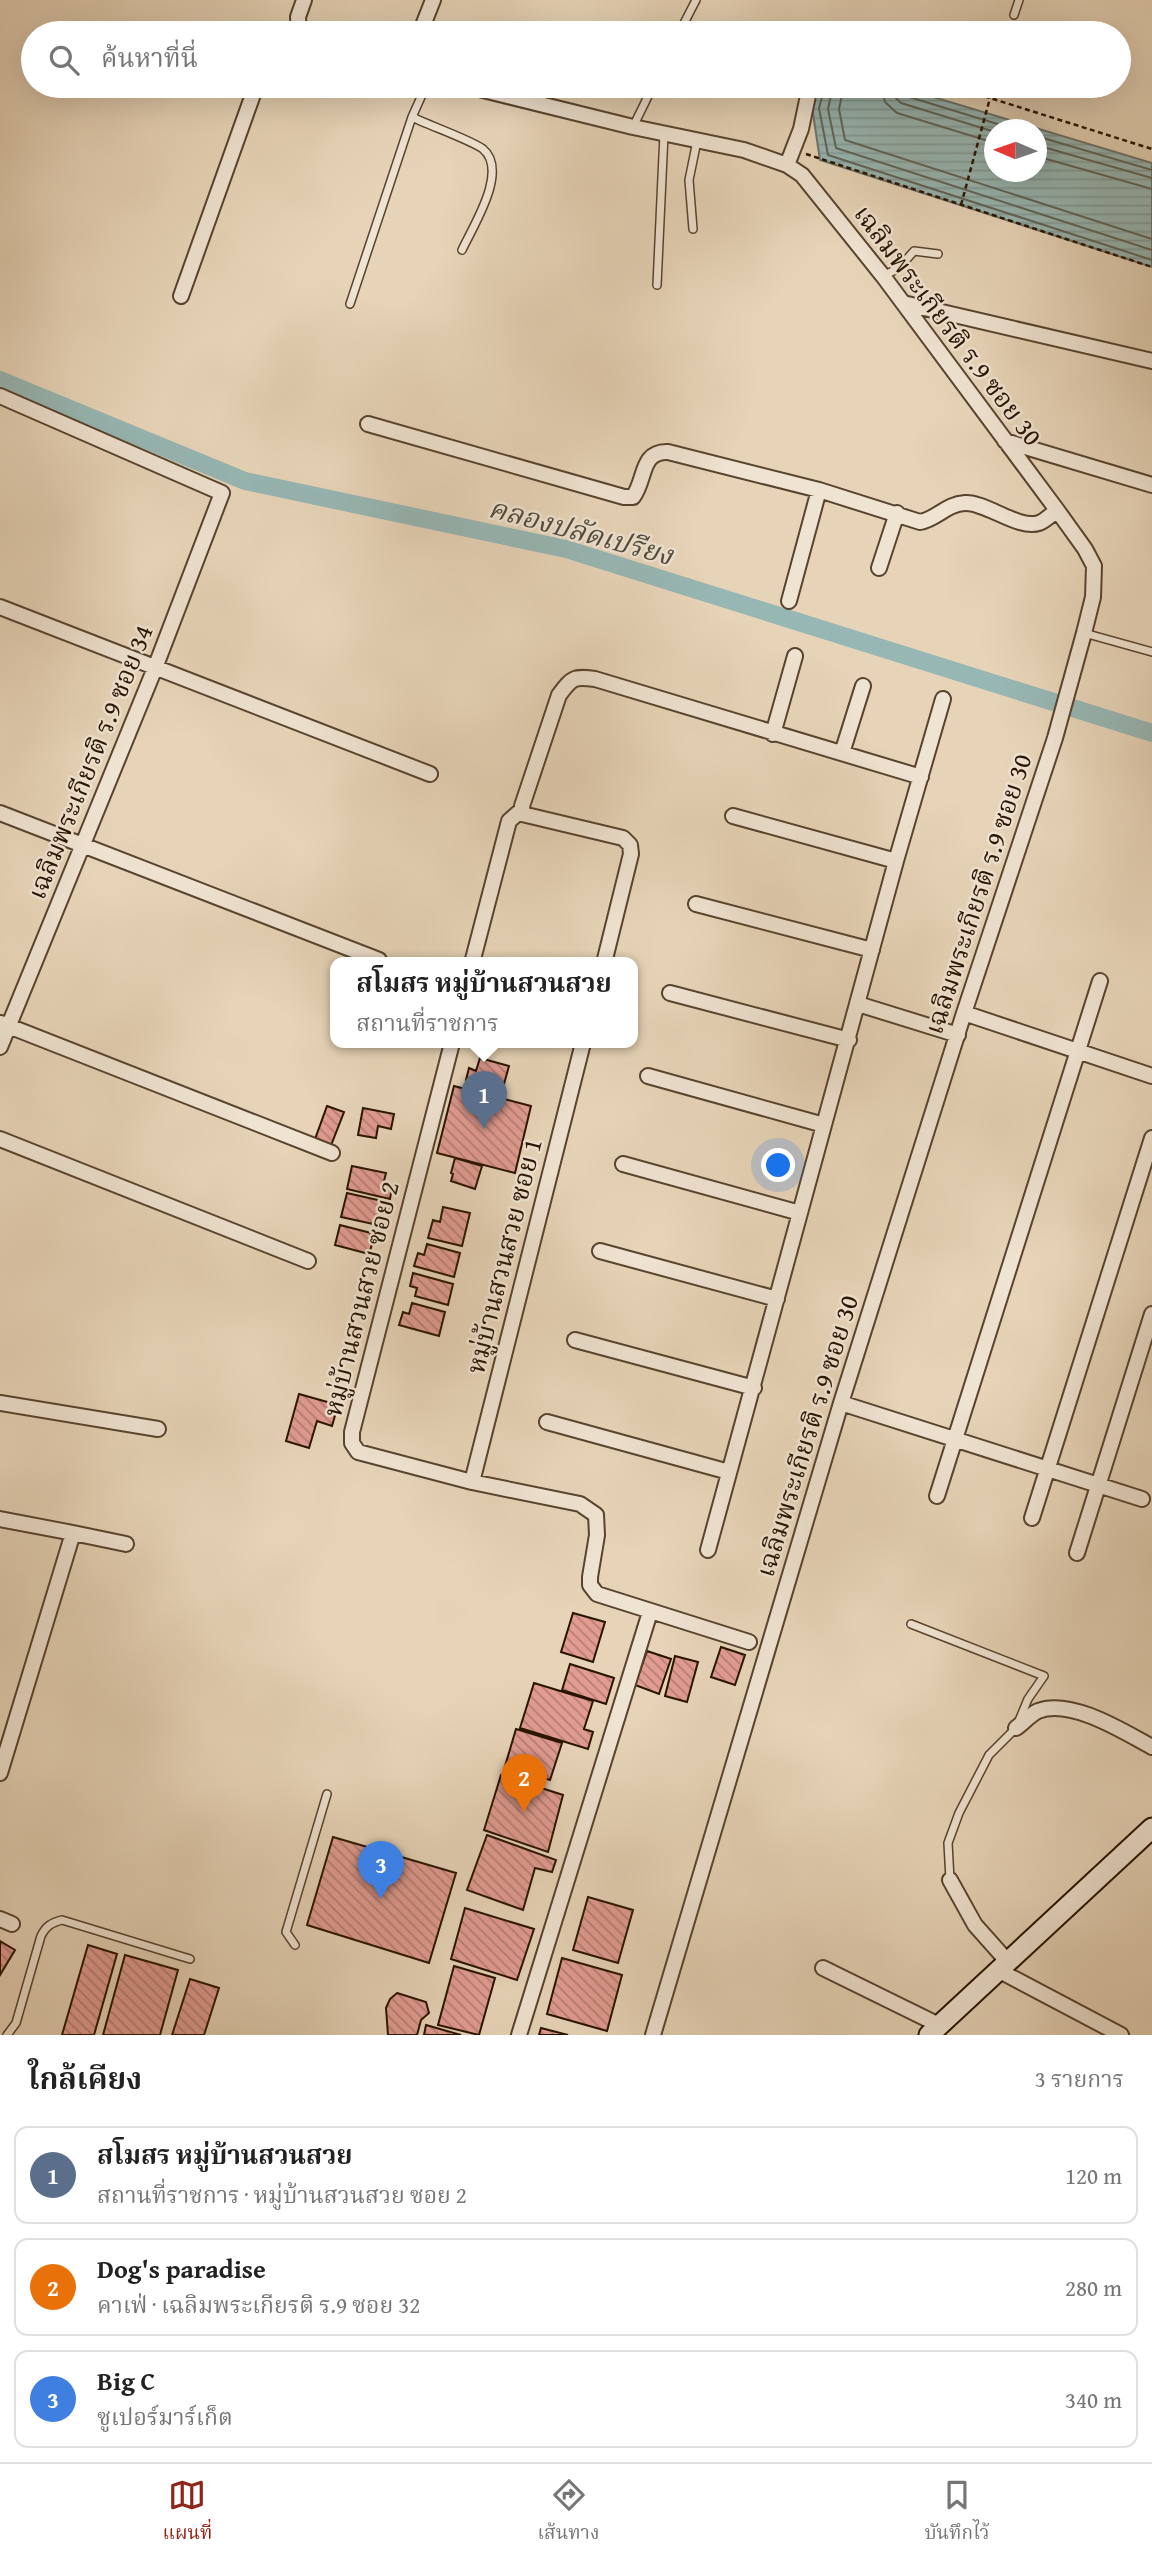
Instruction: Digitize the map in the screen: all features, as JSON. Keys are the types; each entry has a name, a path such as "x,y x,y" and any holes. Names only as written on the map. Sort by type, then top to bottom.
{"main road":[{"path":"934,2030 1152,1828"}],"street":[{"path":"298,21 304,0"},
{"path":"425,21 433,0"},
{"path":"181,296 252,98"},
{"name":"เฉลิมพระเกียรติ ร.9 ซอย 30","path":"516,98 633,127 744,150 787,165 802,175 883,276 1057,510 1094,566 1093,597 1055,738 964,1013 841,1403 653,2035"},
{"path":"787,165 801,130 808,98"},
{"path":"903,303 1152,361"},
{"name":"เฉลิมพระเกียรติ ร.9 ซอย 34","path":"0,396 222,493 83,846 4,1025 0,1047"},
{"path":"368,424 624,497 633,497 639,489 646,463 659,451 819,490 920,522 927,521 948,506 967,502 1028,524 1040,523 1057,510"},
{"path":"1004,441 1152,485"},
{"path":"789,601 819,490"},
{"path":"879,568 897,513"},
{"path":"0,607 430,774"},
{"path":"773,734 795,656"},
{"path":"523,814 522,806 559,695 570,680 579,677 595,679 920,777"},
{"path":"842,753 863,686"},
{"path":"708,1550 896,860 943,699"},
{"path":"0,813 371,957"},
{"path":"474,957 509,821 518,813 623,838 630,845 631,854 605,957"},
{"path":"733,817 896,860"},
{"path":"696,904 872,950"},
{"path":"937,1496 1100,981"},
{"path":"670,993 849,1040"},
{"path":"858,1004 958,1035"},
{"path":"964,1013 1152,1076"},
{"path":"4,1025 332,1153"},
{"name":"หมู่บ้านสวนสวย ซอย 2","path":"451,1048 352,1432 352,1443 358,1452 472,1482 580,1504 590,1509 596,1515 598,1524 590,1577 592,1590 605,1598 650,1612"},
{"name":"หมู่บ้านสวนสวย ซอย 1","path":"472,1482 582,1048"},
{"path":"648,1076 824,1125"},
{"path":"1032,1518 1152,1138"},
{"path":"0,1139 308,1261"},
{"path":"623,1164 800,1213"},
{"path":"600,1251 777,1298"},
{"path":"1077,1553 1152,1314"},
{"path":"575,1340 754,1388"},
{"path":"0,1403 158,1429"},
{"path":"841,1403 1142,1499"},
{"path":"547,1422 729,1472"},
{"path":"0,1519 126,1544"},
{"path":"0,1773 74,1533"},
{"path":"519,2035 650,1612 749,1642"},
{"path":"1016,1728 1038,1711 1061,1709 1103,1721 1152,1747"},
{"path":"950,1880 975,1925 1003,1966 1121,2035"},
{"path":"824,1968 934,2030"}],"lane":[{"path":"685,21 696,0"},
{"path":"1014,15 1019,0"},
{"path":"350,304 421,98"},
{"path":"633,127 647,98"},
{"path":"412,117 482,149 491,161 493,181 462,250"},
{"path":"657,285 664,134"},
{"path":"693,229 689,180 696,141"},
{"path":"883,276 899,268 914,251 938,254"},
{"path":"1084,633 1152,652"},
{"path":"911,1623 1044,1676 1028,1699 1016,1728 989,1755 959,1812 948,1843 950,1880"},
{"path":"295,1945 286,1933 327,1794"},
{"path":"10,2034 16,2023 41,1936 52,1922 62,1920 190,1959"}],"path":[{"path":"961,205 990,98 1152,149"},
{"path":"793,150 1152,267"}],"water":[{"path":"815,98 937,98 1006,119 984,119 984,182 1047,182 1047,131 1152,163 1152,267 820,160 812,107"}],"building":[{"path":"480,1058 509,1066 502,1091 466,1080 469,1068 476,1071"},
{"path":"454,1086 531,1106 515,1173 437,1153"},
{"path":"327,1106 344,1112 330,1148 314,1142"},
{"path":"363,1108 394,1114 391,1129 378,1126 376,1138 358,1135"},
{"path":"455,1158 482,1166 475,1189 451,1181"},
{"path":"352,1166 386,1173 383,1185 392,1187 390,1199 347,1189"},
{"path":"347,1193 391,1203 387,1220 379,1218 378,1225 341,1217"},
{"path":"443,1207 470,1213 462,1246 428,1238 433,1220 440,1222"},
{"path":"340,1225 371,1233 369,1240 373,1241 369,1254 335,1245"},
{"path":"427,1244 460,1253 454,1277 414,1266 418,1253 424,1255"},
{"path":"413,1273 453,1284 448,1305 415,1296 417,1288 410,1286"},
{"path":"412,1303 445,1312 439,1336 399,1325 403,1312 409,1314"},
{"path":"299,1394 338,1405 332,1426 317,1421 309,1448 286,1441"},
{"path":"573,1613 605,1622 593,1662 561,1652"},
{"path":"721,1647 745,1655 735,1685 711,1677"},
{"path":"647,1651 671,1659 659,1694 635,1685"},
{"path":"675,1656 698,1662 687,1702 665,1696"},
{"path":"570,1664 614,1678 606,1704 562,1690"},
{"path":"534,1683 593,1701 584,1729 593,1732 588,1749 520,1728"},
{"path":"516,1729 562,1743 550,1780 505,1766"},
{"path":"501,1775 563,1795 548,1852 484,1830"},
{"path":"487,1835 556,1860 552,1872 535,1868 523,1910 467,1890"},
{"path":"333,1837 456,1873 429,1963 307,1925"},
{"path":"588,1897 633,1910 618,1963 573,1950"},
{"path":"465,1908 534,1929 517,1980 451,1959"},
{"path":"0,1941 15,1950 0,1975"},
{"path":"88,1945 117,1954 94,2035 62,2035"},
{"path":"125,1955 178,1970 160,2035 103,2035"},
{"path":"562,1958 622,1975 607,2031 547,2014"},
{"path":"454,1966 495,1978 479,2035 438,2025"},
{"path":"190,1979 219,1988 204,2035 172,2035"},
{"path":"397,1993 426,2002 429,2013 421,2020 417,2035 388,2035 386,2008"},
{"path":"426,2025 461,2035 424,2035"},
{"path":"541,2028 568,2035 539,2035"}],"waterway":[{"name":"คลองปลัดเปรียง","path":"0,380 245,481 566,549 1152,733"}],"place":[{"name":"สโมสร หมู่บ้านสวนสวย","path":"484,1129"},
{"name":"Dog's paradise","path":"524,1812"},
{"name":"Big C","path":"381,1899"}]}
